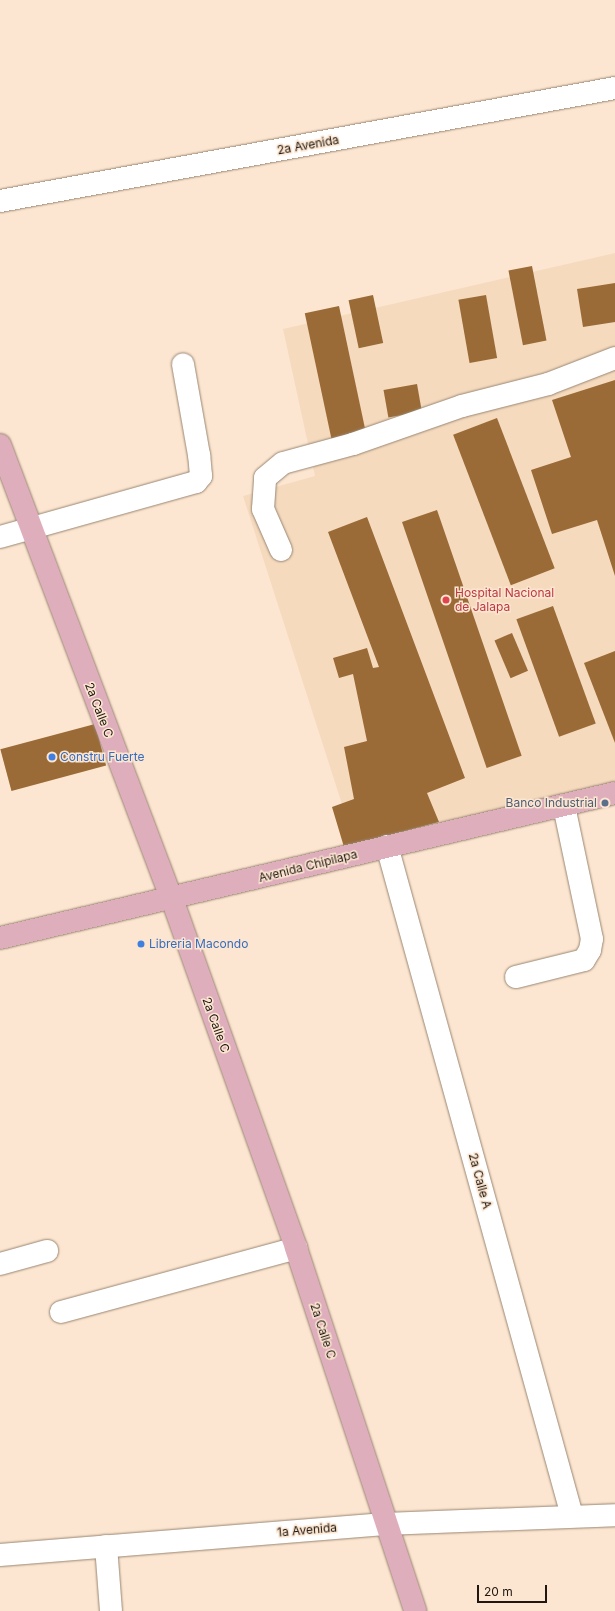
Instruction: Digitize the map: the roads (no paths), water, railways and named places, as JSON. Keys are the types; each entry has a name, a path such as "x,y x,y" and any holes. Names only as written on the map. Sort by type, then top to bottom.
{"main road":[{"name":"2a Calle C","path":"0,445 29,526 172,899 296,1248 385,1524 415,1611"},
{"name":"Avenida Chipilapa","path":"0,938 172,899 387,846 615,793"}],"street":[{"name":"2a Avenida","path":"0,201 615,88"},
{"path":"281,550 263,509 265,478 283,463 353,444 462,406 548,384 615,358"},
{"path":"0,537 29,526 196,482 201,476 199,455 183,364"},
{"path":"516,977 584,960 590,950 592,938 564,806"},
{"name":"2a Calle A","path":"387,846 572,1516"},
{"path":"61,1312 296,1248"},
{"path":"0,1264 47,1251"},
{"name":"1a Avenida","path":"0,1555 385,1524 615,1515"},
{"path":"106,1546 111,1611"}],"place":[{"name":"Hospital Nacional de Jalapa","path":"446,600"},
{"name":"Constru Fuerte","path":"52,757"},
{"name":"Banco Industrial","path":"605,803"},
{"name":"Libreria Macondo","path":"141,944"}]}
